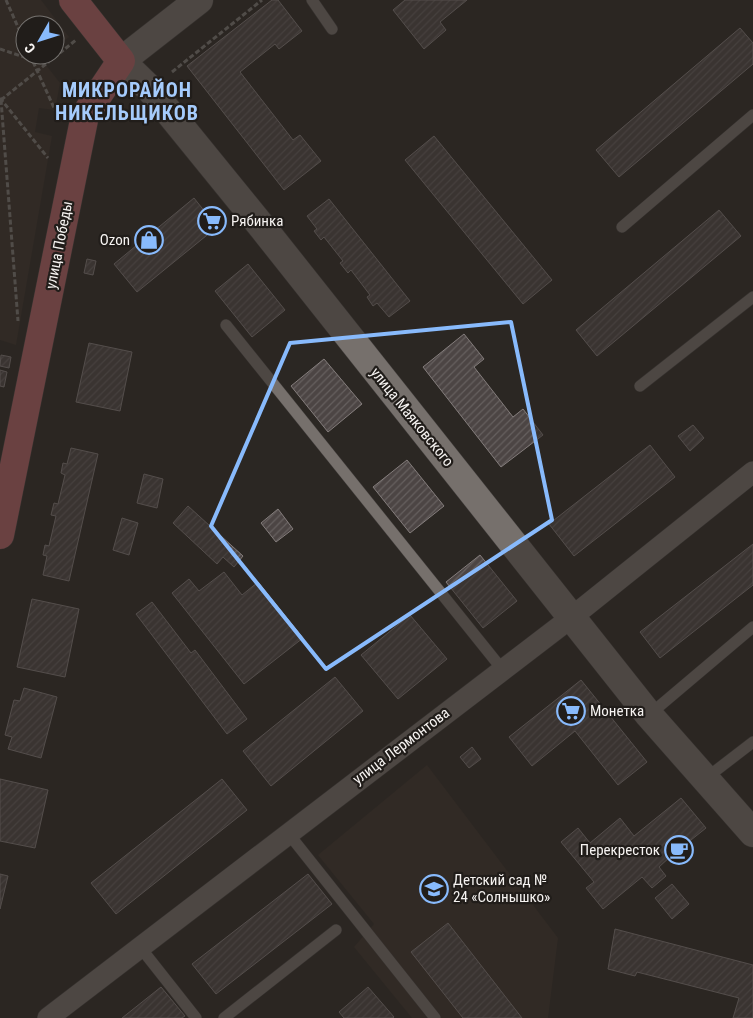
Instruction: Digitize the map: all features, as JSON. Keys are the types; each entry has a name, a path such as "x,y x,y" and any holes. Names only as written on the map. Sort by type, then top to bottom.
{"main road":[{"name":"улица Маяковского","path":"72,0 121,61"},
{"name":"улица Победы","path":"0,535 85,115 121,61"}],"street":[{"name":"улица Победы","path":"121,61 199,0"},
{"name":"улица Маяковского","path":"121,61 150,89 649,715 753,833"},
{"name":"улица Лермонтова","path":"48,1018 572,617 753,472"}],"lane":[{"path":"312,0 332,29"},
{"path":"622,228 753,116"},
{"path":"640,386 753,297"},
{"path":"226,325 502,669"},
{"path":"649,715 753,628"},
{"path":"705,779 753,742"},
{"path":"288,833 435,1018"},
{"path":"224,1018 336,930"},
{"path":"140,947 196,1018"}],"path":[{"path":"6,0 15,20"},
{"path":"172,72 262,0"},
{"path":"65,49 78,38"},
{"path":"0,49 15,54"},
{"path":"35,65 55,110"},
{"path":"0,100 45,65"},
{"path":"0,100 48,158"},
{"path":"0,100 18,328"}],"highlighted area":[{"path":"511,322 552,520 326,669 211,526 290,343"}],"shaded area":[{"path":"0,0 41,0 52,15 15,15 15,65 46,65 60,83 55,110 39,108 35,132 52,136 16,345 0,340"},
{"path":"65,32 69,37 65,40"},
{"name":"Детский сад № 24 «Солнышко»","path":"427,765 558,938 548,1018 412,1018 354,947 374,924 318,855"}],"building":[{"path":"272,0 278,0 302,31 279,49 275,44 240,72 293,140 300,135 321,161 284,190 187,66"},
{"path":"405,0 467,0 440,22 446,30 424,49 393,10"},
{"path":"740,28 753,43 753,64 619,177 596,150"},
{"path":"434,136 552,280 523,304 405,160"},
{"path":"194,198 217,227 137,292 114,264"},
{"path":"329,199 410,301 389,317 377,303 373,306 367,297 370,295 351,270 348,273 340,263 343,261 324,237 321,240 314,231 317,229 307,216"},
{"path":"719,210 741,236 597,356 576,330"},
{"path":"87,259 96,261 93,275 84,273"},
{"path":"248,264 285,310 252,337 215,291"},
{"path":"464,334 484,359 474,367 513,417 523,409 543,435 501,467 423,367"},
{"path":"89,343 132,352 120,411 76,402"},
{"path":"1,355 11,357 9,368 0,366"},
{"path":"324,359 362,404 328,432 291,386"},
{"path":"0,370 7,372 4,387 0,386"},
{"path":"693,425 704,438 690,451 678,436"},
{"path":"650,445 675,477 574,556 549,524"},
{"path":"71,448 98,454 69,581 43,575 47,556 43,555 45,545 49,546 56,516 51,515 54,503 58,504 65,475 61,473 63,463 67,464"},
{"path":"407,460 444,506 410,533 373,487"},
{"path":"144,474 163,479 157,508 137,503"},
{"path":"188,506 243,556 234,567 223,557 217,564 173,523"},
{"path":"278,509 293,529 276,542 261,523"},
{"path":"122,518 138,523 129,555 113,550"},
{"path":"753,544 753,585 660,658 640,632"},
{"path":"480,555 517,601 483,628 446,582"},
{"path":"224,572 242,595 258,582 303,638 244,684 172,593 189,579 199,591"},
{"path":"32,599 79,609 65,677 17,667"},
{"path":"152,602 191,653 195,650 247,719 227,734 136,614"},
{"path":"410,615 447,659 398,699 361,655"},
{"path":"335,677 363,711 271,786 243,751"},
{"path":"581,680 647,762 618,785 575,731 532,766 509,737"},
{"path":"24,688 57,697 41,758 8,749 12,737 5,735 14,700 20,701"},
{"path":"472,747 481,759 469,768 460,757"},
{"path":"0,779 48,790 35,848 0,841"},
{"path":"222,779 247,810 116,914 91,883"},
{"path":"681,798 706,828 686,844 690,849 675,861 671,856 659,867 666,876 652,888 642,877 603,909 586,888 594,882 561,842 578,828 590,843 620,818 634,836"},
{"path":"0,874 8,876 0,909"},
{"path":"308,874 332,904 216,994 192,964"},
{"path":"672,884 689,904 672,919 655,898"},
{"path":"448,923 522,1018 463,1018 411,952"},
{"path":"615,929 753,965 753,1018 733,1018 739,998 637,972 635,976 608,969"},
{"path":"161,987 185,1016 182,1018 122,1018"},
{"path":"368,987 393,1018 344,1018 339,1012"}],"place":[{"name":"Рябинка","path":"212,221"},
{"name":"Ozon","path":"149,240"},
{"name":"Монетка","path":"571,711"},
{"name":"Перекресток","path":"679,850"},
{"name":"Детский сад № 24 «Солнышко»","path":"434,889"}],"district":[{"name":"МИКРОРАЙОН НИКЕЛЬЩИКОВ","path":"127,102"}]}
